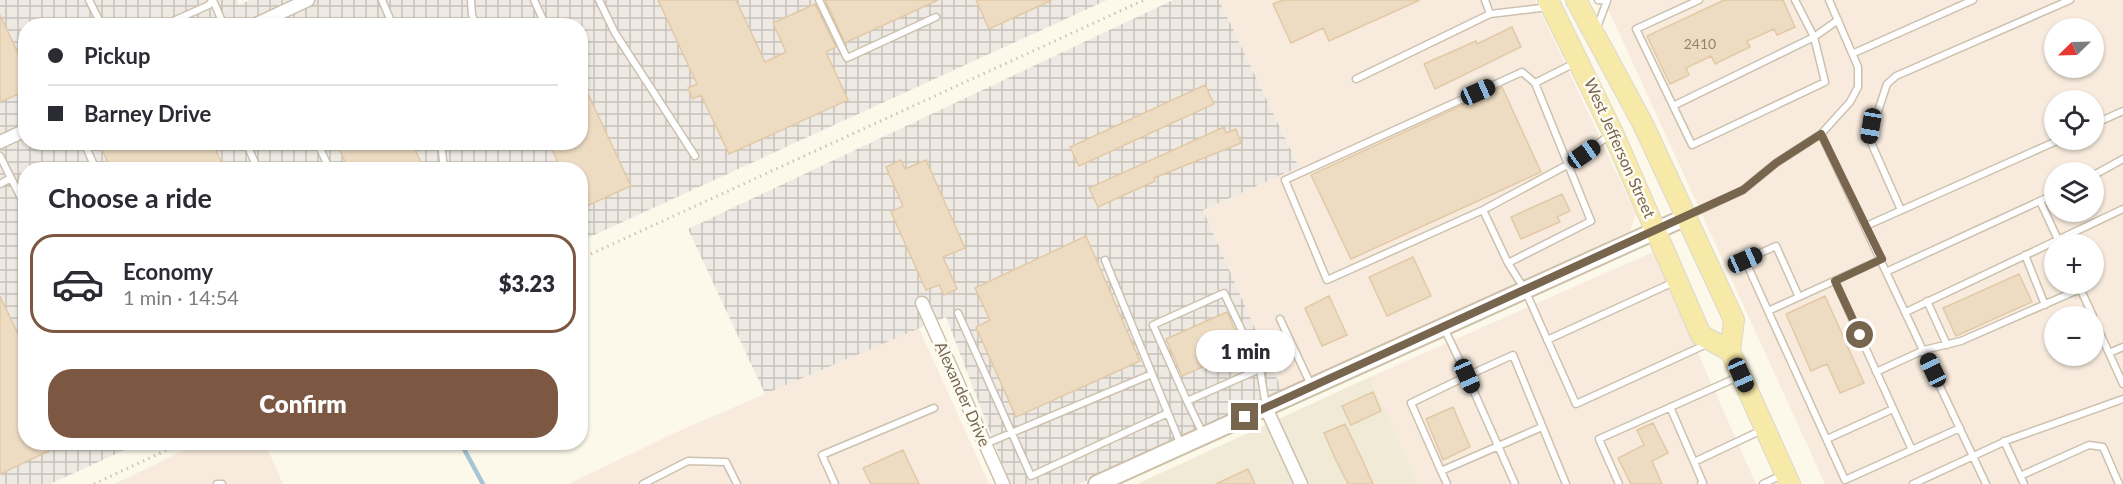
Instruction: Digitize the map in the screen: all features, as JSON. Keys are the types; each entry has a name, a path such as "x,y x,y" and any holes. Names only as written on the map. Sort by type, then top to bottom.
{"main road":[{"name":"West Jefferson Street","path":"1576,0 1643,124 1734,320 1721,346"},
{"name":"West Jefferson Street","path":"1550,3 1580,60 1657,230 1701,336 1721,346 1741,375 1788,479"}],"street":[{"path":"270,18 308,0"},
{"path":"0,142 18,134"},
{"path":"1097,484 1686,217"},
{"name":"Alexander Drive","path":"922,303 1003,484"},
{"path":"1266,408 1301,484"}],"lane":[{"path":"89,0 98,18"},
{"path":"180,18 209,5 213,0 221,18"},
{"path":"382,0 390,18"},
{"path":"471,0 473,18"},
{"path":"534,0 542,18"},
{"path":"599,0 615,33 695,156"},
{"path":"819,0 847,58 936,17"},
{"path":"1485,0 1490,14"},
{"path":"1595,33 1608,1 1598,0"},
{"path":"1699,0 1636,29 1692,145 1825,82 1814,37 1795,0"},
{"path":"1686,217 1743,190 1776,163 1821,134 1850,102 1858,87 1858,67 1854,53 1829,0"},
{"path":"1854,53 1973,0"},
{"path":"1901,210 1869,138 1887,84 1896,76 2070,0"},
{"path":"1356,79 1490,14 1550,3"},
{"path":"1673,106 1814,37 1838,20"},
{"path":"1535,83 1580,60"},
{"path":"1508,263 1591,221 1569,164 1535,83 1521,72 1285,180 1327,280 1483,210 1569,164 1613,133"},
{"path":"2104,120 2123,111"},
{"path":"1821,134 1888,271 1986,484"},
{"path":"1866,226 2044,147"},
{"path":"0,156 18,192"},
{"path":"2104,169 2123,159"},
{"path":"0,184 11,178"},
{"path":"1888,271 2044,199"},
{"path":"2040,201 2055,234"},
{"path":"2075,234 2123,209"},
{"path":"1483,210 1508,263 1525,290 1576,404 1721,346"},
{"path":"1798,297 1776,246 1745,260 1845,480 1960,428"},
{"path":"1906,312 2044,248"},
{"path":"2025,255 2044,305"},
{"path":"1768,311 1882,259"},
{"path":"1105,260 1181,445"},
{"path":"1547,340 1677,281"},
{"path":"1835,281 1912,450"},
{"path":"1203,435 1153,325 1224,293 1260,369 1266,408"},
{"path":"1876,372 1924,350 1961,341 2064,294"},
{"path":"1928,302 1947,345"},
{"path":"958,313 1031,476 1168,413"},
{"path":"1280,319 1311,386"},
{"path":"1443,326 1515,484"},
{"path":"2104,342 2123,384"},
{"path":"2109,353 2123,347"},
{"path":"1447,484 1411,404 1513,355 1566,484"},
{"path":"1187,401 1260,369"},
{"path":"986,444 1152,374"},
{"path":"1619,484 1599,439 1741,375"},
{"path":"1913,484 2004,441 2123,399"},
{"path":"1670,407 1703,483 1701,484"},
{"path":"835,484 822,455 934,408"},
{"path":"1827,439 1893,409"},
{"path":"1441,471 1542,427"},
{"path":"1694,462 1765,429"},
{"path":"2004,441 2024,484"},
{"path":"2020,476 2089,445 2103,447 2119,484"},
{"path":"643,484 688,461 707,461 726,462 737,484"},
{"path":"1763,484 1788,479"},
{"path":"217,484 222,484"}],"path":[{"path":"588,255 1144,0"},
{"path":"94,484 167,450"}],"shaded area":[{"path":"0,0 237,0 239,5 250,0 1107,0 588,238 588,162 18,162 18,450 125,450 50,484 0,484"},
{"path":"1173,0 1219,0 1299,167 1203,210 1282,390 1079,484 1010,484 946,317 765,394 688,229"},
{"path":"1219,0 1535,0 1636,214 1630,231 1282,390 1203,210 1299,166"},
{"path":"1604,0 2123,0 2123,484 1825,484"},
{"path":"1653,252 1756,484 1419,484 1370,377"},
{"path":"919,328 989,484 568,484 681,430"},
{"path":"1370,377 1419,484 1137,484"},
{"path":"185,450 268,450 283,484 114,484"}],"building":[{"path":"658,0 736,0 765,62 786,52 773,23 815,4 836,47 826,52 848,100 729,154 701,95 693,99 688,88 697,84"},
{"path":"825,0 938,0 845,43"},
{"path":"976,0 1052,0 989,29"},
{"path":"1283,0 1420,0 1329,41 1323,28 1291,43 1273,4"},
{"path":"1724,0 1783,0 1795,27 1777,35 1774,29 1747,41 1750,47 1715,64 1711,56 1686,68 1689,75 1670,84 1647,36"},
{"path":"0,15 18,53 18,94 0,102"},
{"path":"1512,27 1521,47 1435,89 1424,64 1476,41 1477,44"},
{"path":"1205,85 1214,104 1079,166 1070,147"},
{"path":"1502,87 1541,172 1351,259 1311,175"},
{"path":"588,94 631,186 588,205 588,162 558,162 552,150 588,150"},
{"path":"1224,127 1226,133 1236,129 1241,143 1154,178 1155,181 1098,207 1089,188"},
{"path":"102,150 216,150 221,162 108,162"},
{"path":"340,150 415,150 421,162 345,162"},
{"path":"901,160 905,169 926,160 965,248 943,257 957,289 944,295 939,285 926,290 891,212 903,206 886,167"},
{"path":"1562,194 1570,211 1557,217 1560,222 1521,239 1511,217"},
{"path":"1086,236 1140,361 1016,417 976,327 990,320 975,288"},
{"path":"1413,257 1431,296 1387,316 1369,277"},
{"path":"2019,274 2032,302 1956,336 1943,308"},
{"path":"0,296 18,334 18,450 51,450 0,474"},
{"path":"1329,296 1347,335 1322,346 1305,308"},
{"path":"1825,296 1864,383 1840,393 1827,364 1811,371 1786,314"},
{"path":"1227,312 1243,349 1182,376 1166,339"},
{"path":"1373,392 1381,411 1351,425 1342,406"},
{"path":"1453,407 1470,447 1443,460 1426,419"},
{"path":"1653,423 1668,453 1652,461 1662,484 1631,484 1618,458 1644,445 1637,430"},
{"path":"1345,424 1373,484 1348,484 1334,456 1324,433"},
{"path":"903,450 919,484 871,484 863,468"},
{"path":"1248,469 1255,484 1216,484"}],"waterway":[{"path":"465,450 483,484"}],"route":[{"path":"1245,417 1743,190 1776,163 1821,134 1882,259 1835,281 1860,335"}]}
